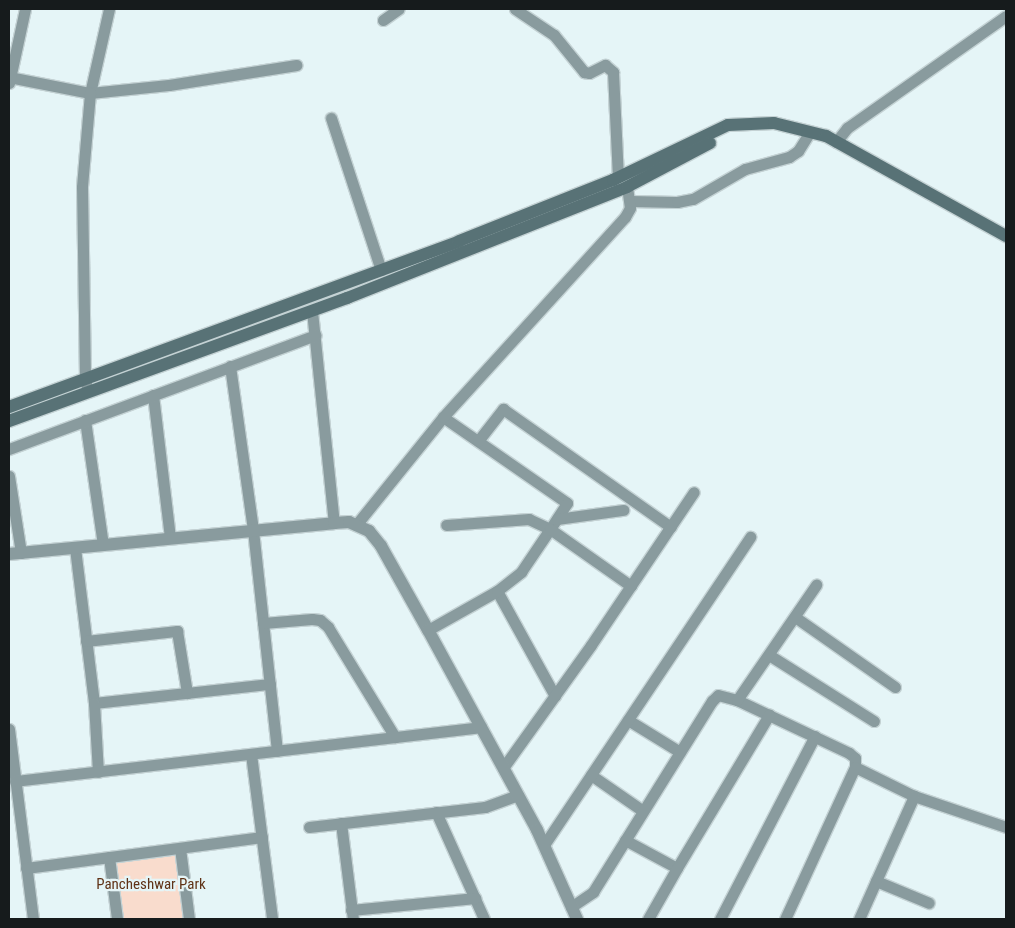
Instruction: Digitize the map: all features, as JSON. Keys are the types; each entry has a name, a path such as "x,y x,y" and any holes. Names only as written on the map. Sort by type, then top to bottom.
{"main road":[{"path":"9,421 88,394 312,311 627,187 727,134 774,123"},
{"path":"9,407 381,270 618,177 728,125 774,123 810,132 836,142 1006,236"}],"street":[{"path":"24,9 9,79 90,93 169,85 296,65"},
{"path":"88,394 85,379 82,187 90,93 109,9"},
{"path":"383,20 398,9"},
{"path":"515,9 554,35 584,72 589,72 605,65 613,72 618,177"},
{"path":"836,142 847,128 1006,16"},
{"path":"331,118 381,270"},
{"path":"630,200 677,202 693,199 744,169 789,157 798,151 810,132"},
{"path":"356,525 443,417 625,216 630,208 627,187"},
{"path":"312,311 334,523"},
{"path":"9,449 315,335"},
{"path":"230,366 253,530 277,751"},
{"path":"154,395 170,538"},
{"path":"478,441 504,409 671,527"},
{"path":"428,630 497,591 521,572 567,503 443,417"},
{"path":"86,420 103,545"},
{"path":"9,476 15,554 349,522 369,531 381,546 504,768 544,845 576,919"},
{"path":"504,768 694,492"},
{"path":"557,518 623,510"},
{"path":"446,525 529,519 550,529 631,586"},
{"path":"544,845 750,537"},
{"path":"75,548 94,703 98,772"},
{"path":"737,700 816,585"},
{"path":"497,591 555,696"},
{"path":"795,617 895,686"},
{"path":"263,623 320,620 328,628 395,737"},
{"path":"86,641 177,631 187,693"},
{"path":"769,655 874,721"},
{"path":"94,703 270,684"},
{"path":"571,907 593,892 712,700 718,696 737,700 815,736 855,758 855,767 785,919"},
{"path":"648,919 769,715"},
{"path":"628,720 680,752"},
{"path":"15,781 481,727"},
{"path":"9,736 33,919"},
{"path":"720,919 815,736"},
{"path":"251,754 272,919"},
{"path":"855,767 914,796 1006,827"},
{"path":"591,775 643,811"},
{"path":"309,826 485,807 518,795"},
{"path":"859,919 914,796"},
{"path":"436,812 484,919"},
{"path":"341,823 352,914 475,898"},
{"path":"26,868 262,837"},
{"path":"625,840 678,868"},
{"path":"180,848 189,919"},
{"path":"109,857 117,919"},
{"path":"876,881 929,903"}],"green space":[{"name":"Pancheshwar Park","path":"180,848 189,919 117,919 109,857"}]}
